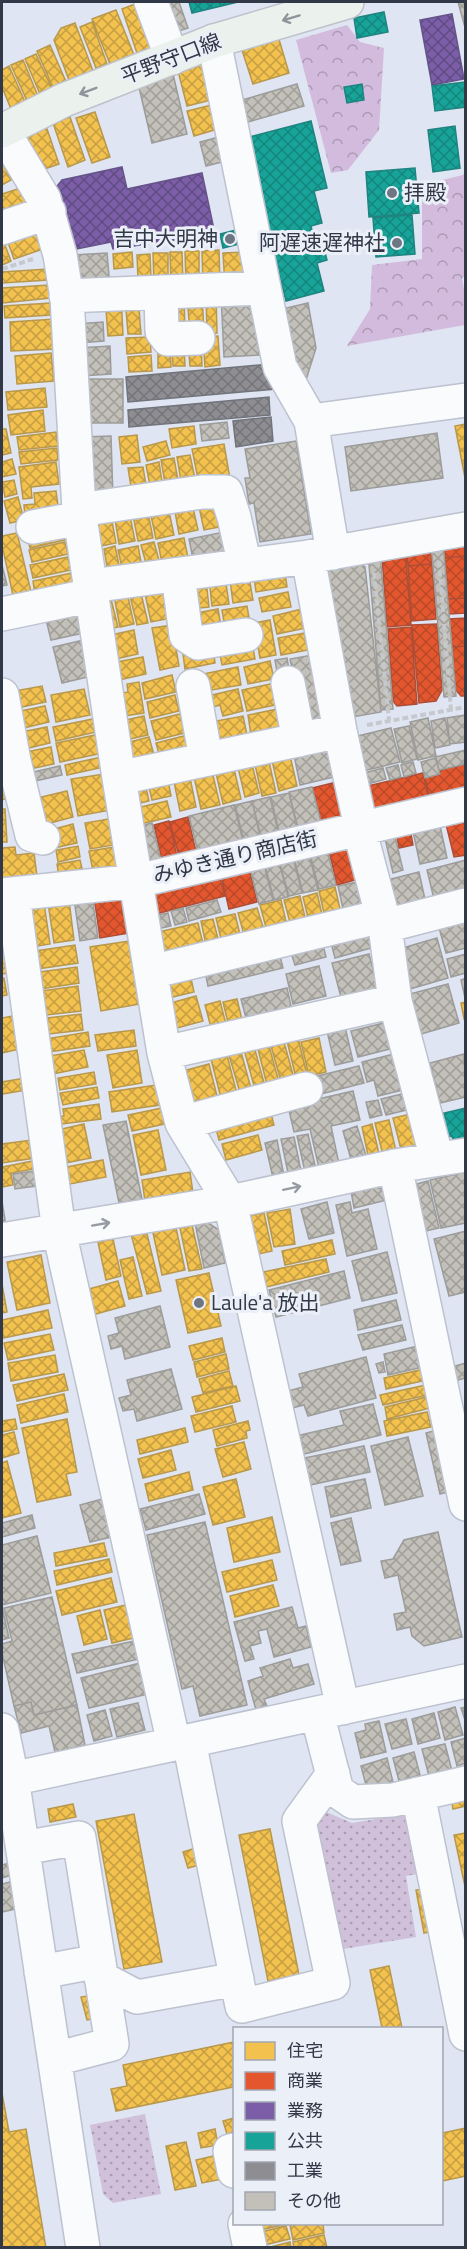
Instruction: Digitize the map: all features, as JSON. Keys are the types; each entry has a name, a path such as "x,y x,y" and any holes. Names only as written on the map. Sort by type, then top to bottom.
{"main road":[{"name":"平野守口線","path":"2,131 64,100 214,42 347,2"}],"street":[{"path":"151,2 172,58"},
{"path":"2,1239 230,1202 395,1166 451,1157 395,1000 384,921 360,828 340,731 320,555 311,421 280,368 214,42"},
{"path":"2,131 44,199 60,255 66,296 80,514 119,778 165,1053 182,1123 230,1202 330,1710 333,1774 337,1791 353,1802 393,1800 465,1783"},
{"path":"2,228 49,212"},
{"path":"66,296 264,288"},
{"path":"161,292 162,332 168,339 198,338"},
{"path":"311,421 465,400"},
{"path":"33,527 80,514 202,492 226,492 245,566"},
{"path":"2,614 92,591 178,575 320,555 451,531"},
{"path":"178,575 186,634 198,643 246,635"},
{"path":"288,683 299,740"},
{"path":"193,686 207,759"},
{"path":"2,695 14,761 32,836 43,838"},
{"path":"119,778 340,731"},
{"name":"みゆき通り商店街","path":"8,895 137,881 465,804"},
{"path":"8,895 15,1004 59,1231 182,1742 242,2006 333,1983 299,1821 333,1774"},
{"path":"151,972 465,905"},
{"path":"165,1053 395,1000"},
{"path":"182,1123 306,1089"},
{"path":"395,1166 465,1504"},
{"path":"7,1780 465,1681"},
{"path":"2,1730 7,1780 22,1848 83,2247"},
{"path":"418,1794 465,2034"},
{"path":"22,1848 79,1838 112,2044 55,2060"},
{"path":"42,1972 100,1969 136,1997 237,1979"},
{"path":"233,2150 230,2151 233,2166"},
{"path":"245,2225 250,2247"}],"path":[{"path":"451,531 451,710"},
{"path":"371,546 389,720"},
{"path":"340,731 465,707"}],"shaded area":[{"path":"326,1812 352,1823 413,1813 423,1873 406,1876 416,1937 337,1950 316,1824"},
{"path":"145,2114 161,2194 113,2203 103,2194 90,2125"}],"green space":[{"path":"347,25 360,42 384,48 379,130 348,170 331,173 296,40"},
{"path":"465,172 466,276 462,278 465,295 465,325 347,346 370,309 372,265 422,259 422,201 426,184 463,175"}],"building: 住宅":[{"path":"138,3 155,50 138,56 122,9"},
{"path":"116,10 134,55 110,64 92,19"},
{"path":"92,22 107,64 96,68 80,27"},
{"path":"75,23 93,71 69,80 54,40 61,28"},
{"path":"278,36 289,73 253,84 241,47"},
{"path":"50,45 67,84 54,90 37,51"},
{"path":"36,54 52,89 40,94 25,59"},
{"path":"23,60 38,96 27,101 11,65"},
{"path":"201,60 211,100 187,106 177,67"},
{"path":"9,66 25,102 11,109 2,87 2,70"},
{"path":"212,105 218,129 194,136 187,111"},
{"path":"95,112 110,157 92,163 76,118"},
{"path":"70,117 85,160 68,167 53,123"},
{"path":"46,126 59,164 36,172 23,134"},
{"path":"2,162 11,180 2,185"},
{"path":"24,187 30,208 2,217 2,194"},
{"path":"28,230 30,236 38,234 43,249 14,259 6,237"},
{"path":"2,241 11,261 2,265"},
{"path":"219,250 220,284 203,285 202,251"},
{"path":"185,251 199,251 199,284 186,284"},
{"path":"132,252 133,267 114,269 113,254"},
{"path":"170,252 182,252 183,284 171,284"},
{"path":"246,252 247,286 225,287 223,253"},
{"path":"153,253 168,253 168,284 154,285"},
{"path":"150,254 151,278 138,279 137,255"},
{"path":"48,269 49,280 2,283 2,272"},
{"path":"49,285 50,298 3,303 2,288"},
{"path":"202,294 204,332 190,333 187,295"},
{"path":"206,294 216,294 217,333 207,334"},
{"path":"121,295 123,335 108,336 105,296"},
{"path":"138,296 141,334 128,334 125,297"},
{"path":"172,296 184,296 185,333 173,333"},
{"path":"50,303 51,315 5,318 4,306"},
{"path":"55,319 57,349 11,351 10,322"},
{"path":"218,336 220,365 205,367 203,337"},
{"path":"150,337 151,352 127,354 126,338"},
{"path":"201,342 202,366 190,366 188,343"},
{"path":"158,344 170,344 171,367 158,368"},
{"path":"172,344 184,344 185,366 173,366"},
{"path":"51,353 54,381 17,384 15,356"},
{"path":"151,355 152,371 129,372 128,357"},
{"path":"45,388 47,407 8,410 6,392"},
{"path":"43,410 45,431 11,435 8,415"},
{"path":"466,424 466,483 455,426"},
{"path":"194,426 196,444 172,448 169,429"},
{"path":"2,429 6,429 11,453 2,455"},
{"path":"56,432 58,446 19,450 17,437"},
{"path":"137,435 140,462 122,464 119,437"},
{"path":"166,441 170,455 147,461 143,447"},
{"path":"224,444 230,479 199,484 192,449"},
{"path":"57,448 58,460 21,464 19,452"},
{"path":"190,455 196,484 182,487 177,457"},
{"path":"174,458 179,486 166,489 161,460"},
{"path":"12,459 16,474 2,477 2,462"},
{"path":"56,462 59,484 31,487 32,498 23,499 19,467"},
{"path":"159,462 163,488 151,491 146,465"},
{"path":"143,467 147,491 132,493 128,468"},
{"path":"14,480 17,494 5,497 2,482"},
{"path":"56,491 59,513 25,516 24,505 35,504 34,493"},
{"path":"18,497 24,520 10,523 4,501"},
{"path":"215,499 220,527 204,530 198,502"},
{"path":"192,503 198,530 179,534 174,506"},
{"path":"168,507 174,535 156,539 150,511"},
{"path":"147,508 153,538 138,541 132,510"},
{"path":"129,511 135,541 119,544 114,513"},
{"path":"111,516 116,543 101,546 96,519"},
{"path":"62,527 65,540 30,548 27,535"},
{"path":"17,533 32,596 14,600 2,536"},
{"path":"184,538 188,558 162,563 158,543"},
{"path":"65,542 68,554 32,562 29,550"},
{"path":"154,542 160,564 147,567 141,545"},
{"path":"115,546 120,570 108,572 104,549"},
{"path":"138,546 142,567 123,572 118,550"},
{"path":"68,557 71,570 33,578 30,565"},
{"path":"285,572 287,587 256,592 254,577"},
{"path":"72,573 75,587 35,595 33,581"},
{"path":"225,577 229,604 212,606 209,579"},
{"path":"249,577 253,600 233,603 230,580"},
{"path":"206,580 209,607 189,609 186,582"},
{"path":"140,589 148,623 137,625 129,592"},
{"path":"144,589 167,593 172,618 151,622"},
{"path":"288,592 291,607 262,612 259,598"},
{"path":"127,593 134,624 120,627 114,596"},
{"path":"110,595 118,627 105,630 98,599"},
{"path":"247,606 250,624 225,628 222,610"},
{"path":"218,609 221,626 194,631 191,614"},
{"path":"302,609 306,628 277,634 273,616"},
{"path":"270,620 276,655 260,658 254,623"},
{"path":"172,625 179,666 160,670 152,628"},
{"path":"134,630 138,654 111,660 106,636"},
{"path":"304,633 308,650 281,655 278,638"},
{"path":"252,643 255,659 222,665 219,649"},
{"path":"213,648 215,663 185,669 183,654"},
{"path":"143,657 146,674 114,681 111,663"},
{"path":"270,661 274,679 248,684 244,667"},
{"path":"238,667 241,685 206,691 203,674"},
{"path":"172,675 176,692 145,699 142,683"},
{"path":"139,682 144,713 117,717 113,695 128,692 127,684"},
{"path":"275,683 280,704 247,711 242,690"},
{"path":"42,686 46,702 12,709 9,692"},
{"path":"84,689 90,715 56,722 51,695"},
{"path":"238,689 243,711 223,716 220,705 205,709 203,697"},
{"path":"175,695 179,711 150,718 147,702"},
{"path":"45,706 49,722 15,730 11,713"},
{"path":"278,709 282,728 251,735 248,715"},
{"path":"180,714 185,733 156,740 151,721"},
{"path":"144,716 148,735 121,741 117,722"},
{"path":"243,716 247,735 219,740 216,721"},
{"path":"93,719 96,732 56,741 53,727"},
{"path":"47,727 50,743 20,750 16,733"},
{"path":"100,734 103,753 60,762 56,743"},
{"path":"184,736 188,750 160,757 156,743"},
{"path":"149,737 154,755 126,762 122,744"},
{"path":"51,747 54,764 25,770 21,753"},
{"path":"289,751 297,786 279,791 271,756"},
{"path":"102,757 104,767 67,775 65,765"},
{"path":"268,757 276,793 262,796 254,760"},
{"path":"232,760 241,799 223,804 216,773"},
{"path":"251,760 259,793 245,797 237,763"},
{"path":"211,767 220,805 201,809 193,772"},
{"path":"189,773 196,807 180,811 173,777"},
{"path":"104,774 111,810 78,816 71,779"},
{"path":"167,775 171,796 152,800 147,778"},
{"path":"144,779 149,801 128,806"},
{"path":"4,785 7,798 2,800 2,786"},
{"path":"67,791 73,817 39,826 33,799"},
{"path":"167,801 171,817 136,825 132,809"},
{"path":"2,809 5,809 7,842 2,842"},
{"path":"114,818 119,844 90,849 85,823"},
{"path":"73,824 77,843 54,848 50,830"},
{"path":"78,846 80,857 58,862 56,850"},
{"path":"120,846 125,871 94,876 89,851"},
{"path":"15,847 16,855 34,853 37,876 2,881 2,848"},
{"path":"80,860 83,873 59,877 57,864"},
{"path":"335,887 342,918 326,922 319,891"},
{"path":"317,893 324,923 310,926 303,897"},
{"path":"300,896 307,926 292,930 284,900"},
{"path":"69,900 74,940 54,943 48,903"},
{"path":"281,900 288,930 268,935 260,905"},
{"path":"44,903 50,944 32,947 27,906"},
{"path":"257,908 266,936 246,942 238,913"},
{"path":"235,914 242,943 223,947 216,918"},
{"path":"213,919 220,947 207,950 201,921"},
{"path":"198,923 205,952 161,962 154,933"},
{"path":"129,941 140,1004 101,1011 90,947"},
{"path":"75,945 78,963 31,970 29,952"},
{"path":"2,957 8,957 10,973 2,974"},
{"path":"77,967 79,983 34,990 32,973"},
{"path":"190,974 194,992 164,999 159,981"},
{"path":"2,978 4,978 7,995 2,996"},
{"path":"78,986 81,1011 37,1016 34,992"},
{"path":"196,996 203,1021 173,1029 167,1004"},
{"path":"237,999 244,1028 230,1031 223,1002"},
{"path":"220,1001 228,1032 213,1035 205,1005"},
{"path":"466,1002 466,1018 464,1019 461,1003"},
{"path":"81,1014 83,1030 40,1035 38,1019"},
{"path":"18,1015 24,1048 2,1053 2,1018"},
{"path":"134,1030 136,1046 98,1051 95,1035"},
{"path":"88,1032 90,1046 42,1053 39,1040"},
{"path":"298,1038 308,1079 297,1082 287,1041"},
{"path":"319,1038 326,1072 309,1076 301,1042"},
{"path":"284,1042 295,1082 282,1085 271,1046"},
{"path":"269,1046 280,1086 268,1089 258,1049"},
{"path":"84,1050 88,1067 47,1075 43,1057"},
{"path":"137,1050 142,1083 113,1088 107,1055"},
{"path":"255,1050 266,1090 256,1093 245,1053"},
{"path":"241,1052 252,1092 241,1096 229,1055"},
{"path":"227,1055 238,1098 222,1102 211,1059"},
{"path":"209,1064 219,1104 189,1112 179,1072"},
{"path":"94,1072 96,1084 60,1090 58,1078"},
{"path":"25,1078 27,1090 2,1094 2,1082"},
{"path":"156,1085 160,1105 112,1112 109,1092"},
{"path":"97,1087 99,1098 63,1105 60,1093"},
{"path":"99,1104 101,1119 54,1125 53,1117 64,1116 63,1109"},
{"path":"269,1106 274,1125 219,1140 214,1121"},
{"path":"162,1108 165,1124 132,1131 128,1115"},
{"path":"411,1114 420,1149 402,1153 393,1118"},
{"path":"389,1120 397,1156 384,1159 375,1123"},
{"path":"84,1124 91,1158 60,1164 53,1131"},
{"path":"372,1124 380,1158 369,1160 362,1127"},
{"path":"158,1130 166,1170 141,1175 133,1135"},
{"path":"258,1135 262,1150 226,1160 222,1144"},
{"path":"32,1140 35,1158 2,1163 2,1144"},
{"path":"103,1160 106,1177 60,1186 56,1169"},
{"path":"33,1161 34,1169 11,1173 13,1185 2,1187 2,1167"},
{"path":"190,1172 193,1193 145,1201 142,1180"},
{"path":"290,1209 295,1244 274,1247 267,1213"},
{"path":"264,1213 272,1251 254,1255 247,1227 252,1215"},
{"path":"175,1223 185,1270 162,1275 152,1228"},
{"path":"192,1225 202,1269 189,1271 180,1228"},
{"path":"146,1230 161,1291 147,1294 131,1234"},
{"path":"113,1239 121,1276 106,1280 98,1242"},
{"path":"332,1240 335,1254 285,1265 282,1251"},
{"path":"41,1255 50,1303 17,1310 7,1262"},
{"path":"133,1257 142,1296 129,1299 120,1260"},
{"path":"326,1259 329,1272 266,1287 263,1272"},
{"name":"Laule'a 放出","path":"209,1273 221,1326 188,1333 176,1280"},
{"path":"118,1281 125,1306 92,1315 85,1290"},
{"path":"2,1284 7,1312 2,1313"},
{"path":"48,1310 52,1328 3,1338 2,1320"},
{"path":"50,1334 54,1350 8,1360 4,1343"},
{"path":"222,1338 225,1352 193,1360 189,1346"},
{"path":"226,1354 229,1369 197,1377 194,1362"},
{"path":"55,1355 58,1372 11,1381 8,1363"},
{"path":"424,1369 427,1380 386,1389 384,1378"},
{"path":"229,1371 233,1386 203,1393 199,1379"},
{"path":"64,1374 68,1390 17,1401 13,1385"},
{"path":"426,1385 428,1395 383,1405 380,1395"},
{"path":"236,1386 240,1401 196,1412 192,1397"},
{"path":"64,1394 68,1412 21,1423 17,1405"},
{"path":"427,1397 430,1408 387,1419 385,1407"},
{"path":"232,1406 236,1422 195,1432 191,1416"},
{"path":"427,1412 431,1427 387,1436 384,1421"},
{"path":"15,1419 17,1429 2,1432 2,1421"},
{"path":"67,1419 77,1472 66,1474 71,1495 37,1502 22,1428"},
{"path":"248,1421 250,1430 246,1431 247,1438 217,1446 213,1430"},
{"path":"185,1428 188,1442 140,1454 137,1440"},
{"path":"14,1432 19,1453 2,1458 2,1435"},
{"path":"244,1442 251,1469 223,1477 215,1449"},
{"path":"171,1450 176,1470 143,1478 138,1459"},
{"path":"7,1461 21,1513 2,1518 2,1463"},
{"path":"189,1472 193,1490 149,1501 145,1484"},
{"path":"236,1479 245,1517 213,1525 203,1487"},
{"path":"272,1517 280,1552 234,1562 227,1528"},
{"path":"104,1543 107,1556 56,1566 54,1553"},
{"path":"109,1559 112,1572 57,1585 54,1571"},
{"path":"272,1560 277,1580 227,1592 222,1572"},
{"path":"111,1578 117,1602 62,1615 56,1591"},
{"path":"273,1585 279,1606 235,1617 230,1596"},
{"path":"126,1605 134,1638 112,1643 104,1610"},
{"path":"100,1610 107,1639 84,1645 77,1616"},
{"path":"466,1794 466,1806 453,1809 451,1798"},
{"path":"73,1804 76,1817 50,1822 48,1809"},
{"path":"134,1814 162,1962 124,1969 96,1821"},
{"path":"270,1829 299,1975 268,1981 239,1835"},
{"path":"466,1833 466,1891 454,1835"},
{"path":"199,1847 203,1864 188,1868 183,1852"},
{"path":"429,1888 438,1930 424,1933 416,1890"},
{"path":"389,1966 402,2027 382,2027 370,1970"},
{"path":"93,1995 98,2018 87,2020 81,1997"},
{"path":"233,2042 233,2087 116,2111 111,2089 127,2086 123,2065"},
{"path":"2,2093 9,2132 26,2129 46,2248 2,2248"},
{"path":"233,2118 233,2132 227,2134 223,2121"},
{"path":"466,2128 466,2176 443,2181 443,2133"},
{"path":"215,2129 218,2145 201,2148 198,2133"},
{"path":"186,2142 196,2186 175,2190 166,2146"},
{"path":"218,2155 223,2179 202,2183 196,2160"},
{"path":"259,2225 282,2225 260,2230"},
{"path":"290,2225 323,2225 324,2233 293,2240"},
{"path":"286,2226 290,2239 264,2245 261,2232"},
{"path":"324,2235 327,2248 294,2248 293,2242"},
{"path":"290,2242 291,2248 267,2248"}],"building: 商業":[{"path":"466,538 466,556 445,558 444,549"},
{"path":"430,544 432,564 408,566 406,546"},
{"path":"405,548 411,625 387,627 382,557"},
{"path":"466,556 466,598 448,599 445,558"},
{"path":"432,564 436,619 412,621 408,566"},
{"path":"466,598 466,613 449,614 448,599"},
{"path":"466,618 466,646 452,647 449,619"},
{"path":"437,624 442,690 436,701 419,703 412,625"},
{"path":"411,627 417,704 397,706 393,701 388,629"},
{"path":"466,646 466,696 461,696 455,689 452,647"},
{"path":"466,764 466,793 430,801 425,777 440,774 439,770"},
{"path":"423,773 429,801 365,816 359,788"},
{"path":"345,780 354,819 322,826 312,788"},
{"path":"466,815 466,855 454,857 445,820"},
{"path":"188,817 197,856 180,860 170,822"},
{"path":"169,821 178,861 163,864 154,825"},
{"path":"410,829 413,845 399,848 396,831"},
{"path":"357,839 366,877 337,885 328,847"},
{"path":"248,864 257,902 229,909 220,870"},
{"path":"218,871 225,896 152,915 146,890"},
{"path":"124,892 130,933 100,938 94,897"}],"building: 業務":[{"path":"452,14 464,79 432,85 420,20"},
{"path":"122,167 127,189 202,173 215,234 113,249 111,242 67,251 51,194 62,180"}],"building: 公共":[{"path":"189,2 238,2 192,13"},
{"path":"384,12 388,32 357,38 354,18"},
{"path":"465,82 466,107 435,111 432,86"},
{"path":"362,84 364,100 347,103 344,87"},
{"path":"311,121 327,188 314,191 322,223 311,226 316,247 323,245 327,260 317,263 324,291 286,301 245,138"},
{"path":"455,126 460,168 433,172 428,130"},
{"name":"拝殿","path":"415,168 419,213 369,217 366,172"},
{"path":"412,215 415,254 376,257 373,218"},
{"path":"240,229 243,243 223,248 220,234"},
{"path":"466,1108 466,1146 455,1148 452,1136 445,1138 440,1114"}],"building: 工業":[{"path":"270,364 276,389 128,402 126,377"},
{"path":"269,397 270,415 129,427 128,410"},
{"path":"271,417 273,441 236,447 233,421"}],"building: その他":[{"path":"159,2 179,2 188,28 169,34"},
{"path":"458,2 466,2 466,31"},
{"path":"173,74 187,134 152,143 138,83"},
{"path":"297,84 304,106 248,122 242,100"},
{"path":"219,137 226,161 206,166 200,142"},
{"path":"107,253 110,287 75,290 73,255"},
{"path":"255,292 259,355 224,357 221,294"},
{"path":"308,303 316,348 306,380 286,353 278,310"},
{"path":"103,322 104,341 78,343 76,324"},
{"path":"110,346 111,374 81,376 79,348"},
{"path":"83,379 123,379 123,423 82,423"},
{"path":"227,422 229,438 202,441 200,425"},
{"path":"437,433 443,478 351,491 345,447"},
{"path":"111,436 113,498 84,499 82,437"},
{"path":"296,441 311,534 260,542 254,503 249,504 245,478 250,478 245,449"},
{"path":"224,532 227,542 223,552 193,559 189,539"},
{"path":"443,542 456,696 444,697 431,543"},
{"path":"380,552 393,709 381,710 368,553"},
{"path":"355,559 365,567 381,712 347,718 321,574"},
{"path":"2,565 7,585 2,586"},
{"path":"78,608 84,633 51,640 45,615"},
{"path":"84,640 92,676 62,683 53,647"},
{"path":"312,655 326,725 305,729 290,659"},
{"path":"287,658 290,675 278,678 275,660"},
{"path":"466,715 466,742 450,744 447,718"},
{"path":"428,718 436,756 418,760 410,722"},
{"path":"445,718 450,745 435,748 431,721"},
{"path":"409,726 417,759 402,763 394,729"},
{"path":"391,728 400,762 359,772 353,747 358,736"},
{"path":"327,747 334,777 300,785 294,755"},
{"path":"466,750 466,764 439,770 435,757"},
{"path":"436,758 440,774 425,778 421,762"},
{"path":"413,762 416,773 404,777 401,765"},
{"path":"398,765 401,777 390,780 386,768"},
{"path":"60,766 62,775 35,781 33,772"},
{"path":"383,768 386,779 360,786 357,775"},
{"path":"312,787 322,826 299,832 289,792"},
{"path":"289,793 298,832 280,836 271,797"},
{"path":"270,797 279,836 262,840 252,801"},
{"path":"252,801 261,841 245,845 235,805"},
{"path":"234,805 244,845 199,856 189,816"},
{"path":"439,821 447,858 420,864 412,827"},
{"path":"152,823 162,865 147,868 137,827"},
{"path":"394,832 403,870 393,873 384,834"},
{"path":"326,846 336,885 319,889 309,850"},
{"path":"308,850 318,890 303,893 293,854"},
{"path":"292,854 302,893 289,896 278,857"},
{"path":"278,857 288,897 274,900 264,861"},
{"path":"466,860 466,891 434,899 427,870"},
{"path":"263,861 273,900 259,904 249,864"},
{"path":"419,872 426,904 390,913 383,881"},
{"path":"362,881 363,914 345,918 338,886"},
{"path":"92,896 98,938 80,941 74,899"},
{"path":"217,900 221,912 189,921 186,908"},
{"path":"183,908 187,922 175,925 171,911"},
{"path":"168,913 171,926 152,930 149,917"},
{"path":"466,917 466,948 446,953 438,924"},
{"path":"371,929 375,947 335,958 330,939"},
{"path":"437,938 448,978 410,989 399,949"},
{"path":"322,941 326,957 295,965 290,949"},
{"path":"279,952 283,968 208,986 205,971"},
{"path":"369,954 379,992 342,1001 332,963"},
{"path":"466,954 466,973 451,977 447,959"},
{"path":"319,966 326,996 293,1004 286,974"},
{"path":"466,978 466,998 465,998 461,980"},
{"path":"448,984 459,1023 421,1034 410,994"},
{"path":"287,988 293,1015 248,1026 241,999"},
{"path":"392,1021 398,1047 358,1057 351,1031"},
{"path":"345,1027 353,1061 335,1065 327,1031"},
{"path":"394,1054 403,1090 378,1096 374,1080 367,1082 362,1062"},
{"path":"464,1054 466,1097 440,1103 430,1063"},
{"path":"359,1066 364,1083 317,1095 313,1077"},
{"path":"353,1091 360,1120 331,1126 339,1164 319,1168 310,1129 294,1132 288,1106"},
{"path":"406,1093 411,1109 386,1115 381,1099"},
{"path":"378,1100 382,1115 370,1118 366,1102"},
{"path":"126,1121 142,1199 119,1203 103,1125"},
{"path":"357,1126 367,1159 352,1163 343,1131"},
{"path":"308,1134 316,1170 305,1172 297,1136"},
{"path":"294,1137 301,1171 288,1173 281,1139"},
{"path":"277,1140 284,1176 273,1178 265,1143"},
{"path":"34,1171 36,1186 15,1189 13,1174"},
{"path":"466,1172 466,1223 441,1228 430,1180"},
{"path":"428,1181 439,1228 421,1232 412,1194 417,1184"},
{"path":"375,1186 385,1191 387,1200 354,1208 351,1191"},
{"path":"2,1201 6,1226 2,1227"},
{"path":"327,1202 334,1233 309,1239 301,1209"},
{"path":"350,1202 352,1213 368,1209 377,1249 347,1256 336,1205"},
{"path":"205,1221 219,1230 225,1263 204,1268 195,1223"},
{"path":"466,1231 466,1292 449,1296 434,1239"},
{"path":"387,1252 397,1293 362,1301 352,1261"},
{"path":"344,1271 350,1298 276,1317 269,1290"},
{"path":"396,1300 401,1320 358,1330 354,1310"},
{"path":"160,1306 170,1347 125,1359 122,1346 111,1349 108,1336 119,1333 115,1318"},
{"path":"402,1325 406,1340 363,1350 358,1335"},
{"path":"418,1346 423,1367 388,1375 384,1354"},
{"path":"366,1357 376,1398 308,1416 304,1405 292,1408 288,1391 303,1387 299,1374"},
{"path":"383,1362 385,1372 379,1373 376,1364"},
{"path":"466,1363 466,1378 454,1381 451,1367"},
{"path":"171,1369 182,1409 137,1421 134,1409 123,1411 119,1398 131,1395 127,1380"},
{"path":"373,1404 381,1435 304,1454 300,1435 344,1425 340,1411"},
{"path":"441,1429 455,1490 440,1494 426,1433"},
{"path":"408,1437 423,1496 385,1505 371,1446"},
{"path":"364,1446 370,1472 310,1485 304,1458"},
{"path":"365,1479 371,1508 331,1517 325,1487"},
{"path":"199,1494 205,1514 146,1530 140,1509"},
{"path":"106,1498 116,1536 90,1542 80,1505"},
{"path":"32,1515 35,1528 2,1537 2,1523"},
{"path":"351,1518 361,1561 341,1565 331,1523"},
{"path":"205,1522 247,1705 200,1716 193,1686 182,1689 147,1535"},
{"path":"438,1532 462,1637 424,1646 412,1636 410,1627 397,1630 394,1614 406,1612 398,1575 385,1578 381,1561 393,1559 404,1540"},
{"path":"37,1536 51,1593 2,1605 2,1545"},
{"path":"52,1597 77,1705 34,1715 31,1702 14,1706 2,1653 2,1644 12,1641 4,1608"},
{"path":"2,1607 9,1638 2,1640"},
{"path":"292,1607 298,1628 306,1626 311,1647 274,1657 267,1629 258,1631 261,1643 250,1646 254,1659 245,1661 234,1622"},
{"path":"135,1641 139,1659 77,1673 72,1654"},
{"path":"290,1659 293,1668 308,1664 314,1684 264,1699 267,1706 256,1710 248,1681 263,1676 260,1668"},
{"path":"140,1663 148,1694 89,1708 81,1678"},
{"path":"31,1702 34,1715 77,1705 85,1745 55,1752 49,1726 21,1733 14,1706"},
{"path":"138,1703 145,1730 117,1737 110,1709"},
{"path":"455,1707 463,1735 445,1740 438,1712"},
{"path":"466,1707 466,1723 461,1708"},
{"path":"105,1710 112,1736 94,1741 87,1715"},
{"path":"434,1713 440,1738 418,1744 412,1719"},
{"path":"406,1719 412,1744 392,1749 385,1724"},
{"path":"379,1721 386,1752 361,1758 355,1733 366,1730 365,1724"},
{"path":"466,1738 466,1763 457,1766 451,1742"},
{"path":"445,1744 452,1771 429,1776 422,1749"},
{"path":"414,1752 420,1775 399,1781 393,1758"},
{"path":"387,1758 393,1782 367,1789 361,1766"},
{"path":"9,1863 12,1875 2,1878 2,1865"},
{"path":"10,1882 16,1909 2,1912 2,1884"}],"place":[{"name":"拝殿","path":"392,193"},
{"name":"吉中大明神","path":"230,239"},
{"name":"阿遅速遅神社","path":"397,243"},
{"name":"Laule'a 放出","path":"199,1303"}]}
